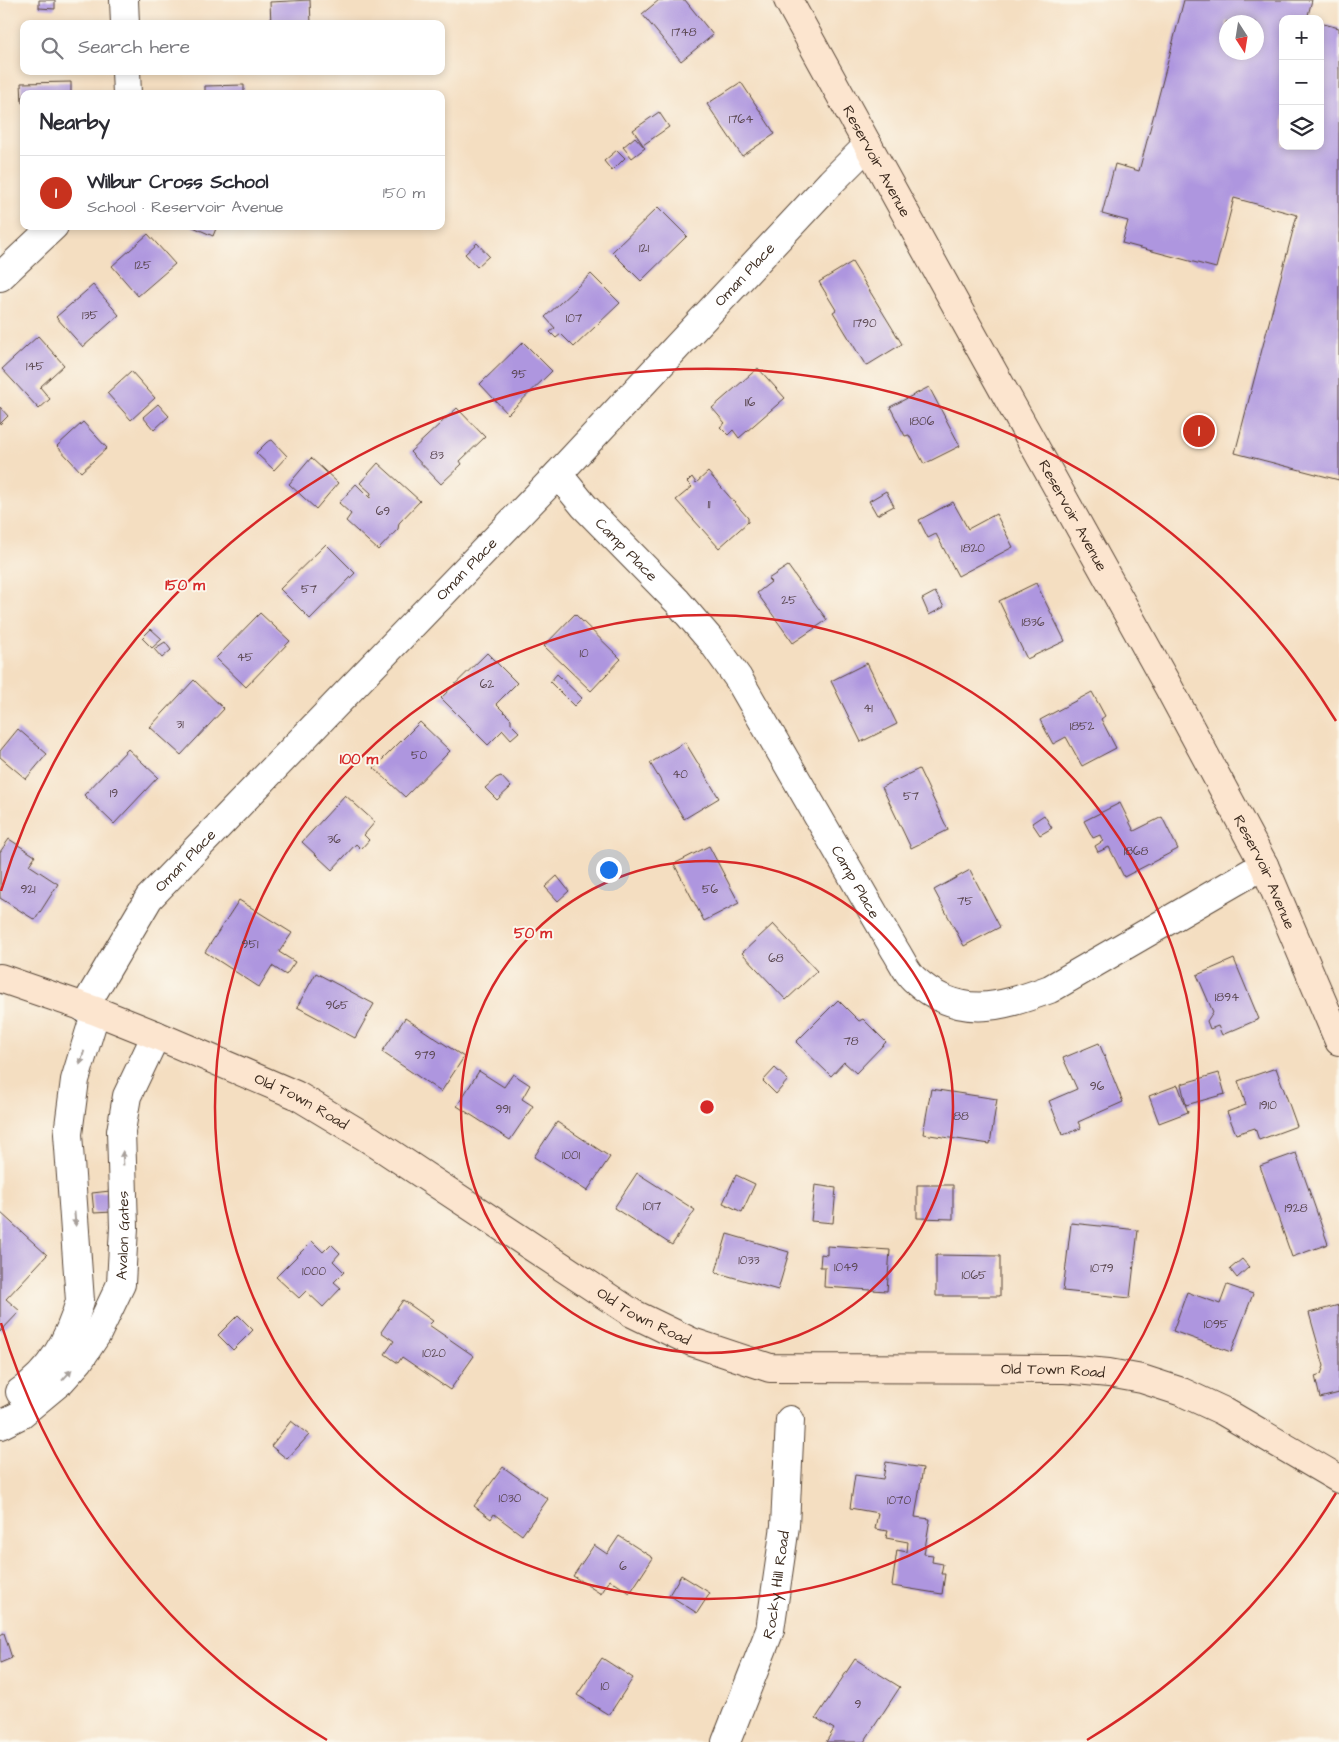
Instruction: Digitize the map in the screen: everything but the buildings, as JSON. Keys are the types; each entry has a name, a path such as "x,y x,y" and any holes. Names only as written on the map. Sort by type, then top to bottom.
{"main road":[{"name":"Reservoir Avenue","path":"788,0 1190,726 1264,865 1339,1040"},
{"name":"Old Town Road","path":"0,978 90,1009 156,1035 296,1095 376,1144 632,1313 692,1342 770,1368 1065,1368 1142,1379 1182,1392 1223,1412 1339,1479"}],"street":[{"path":"124,0 125,20"},
{"path":"126,75 127,90"},
{"name":"Oman Place","path":"90,1009 149,898 558,474 868,145"},
{"path":"0,277 50,230"},
{"name":"Camp Place","path":"558,474 584,506 677,601 713,643 738,678 913,978 950,1003 969,1007 992,1006 1023,999 1050,989 1264,865"},
{"path":"0,1404 30,1385 50,1365 73,1326 80,1301 68,1134 75,1080 90,1009"},
{"name":"Avalon Gates","path":"0,1425 20,1415 61,1381 79,1361 97,1334 121,1284 124,1227 121,1131 128,1096 156,1035"},
{"name":"Rocky Hill Road","path":"726,1742 770,1630 785,1526 790,1420"}],"place":[{"name":"Wilbur Cross School","path":"1199,431"}]}
